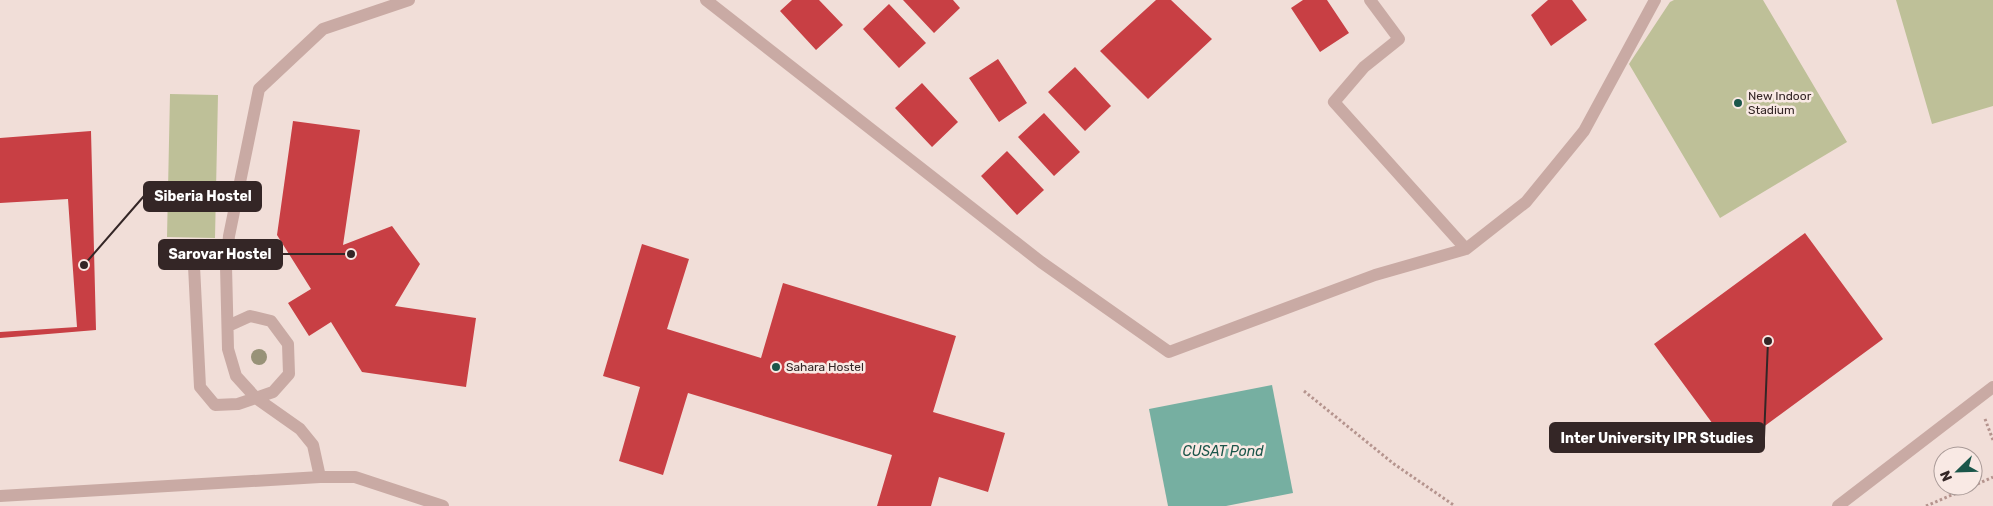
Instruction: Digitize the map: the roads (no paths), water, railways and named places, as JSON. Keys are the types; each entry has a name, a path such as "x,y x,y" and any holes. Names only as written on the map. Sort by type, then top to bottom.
{"street":[{"path":"320,477 313,444 300,429 276,414 256,398 236,376 228,349 226,266 229,236 259,89 323,28 410,0"},
{"path":"706,0 1041,262 1168,352 1375,275 1466,249 1526,202 1584,132 1655,0"},
{"path":"1370,0 1399,39 1364,67 1334,102 1466,249"},
{"path":"194,266 200,387 215,405 238,404 273,392 289,374 288,344 271,321 250,316 228,326"},
{"path":"1838,506 1993,387"},
{"path":"0,496 320,477 355,477 443,506"}],"water":[{"name":"CUSAT Pond","path":"1272,385 1293,493 1226,506 1168,506 1149,409"}],"place":[{"name":"New Indoor Stadium","path":"1738,103"},
{"name":"Sarovar Hostel","path":"351,254"},
{"name":"Siberia Hostel","path":"84,265"},
{"name":"Inter University IPR Studies","path":"1768,341"},
{"name":"Sahara Hostel","path":"776,367"}]}
